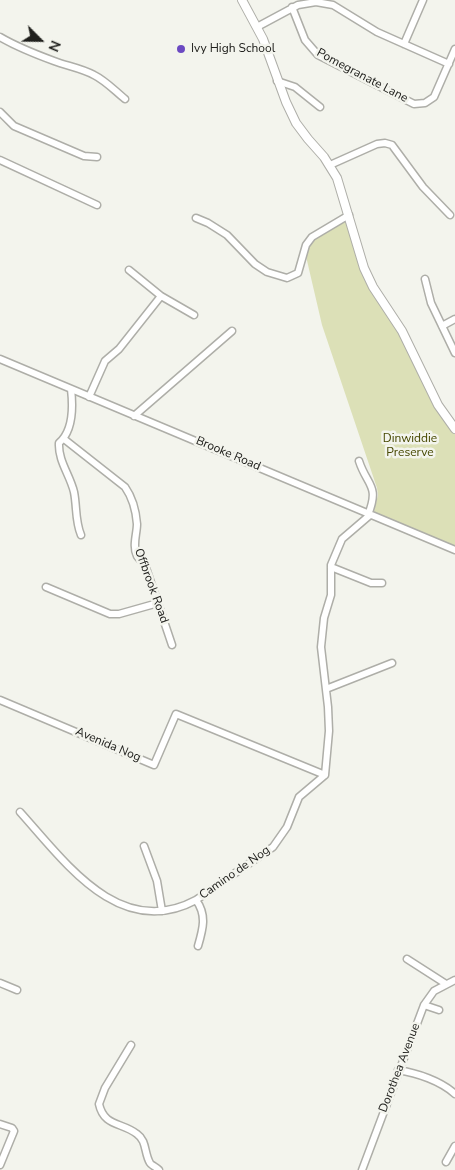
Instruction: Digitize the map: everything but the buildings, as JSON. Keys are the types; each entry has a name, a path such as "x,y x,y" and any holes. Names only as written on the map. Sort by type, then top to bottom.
{"main road":[{"path":"242,0 257,27 296,123 330,165 337,178 364,268 373,287 402,331 438,405 455,429"}],"street":[{"path":"404,44 423,0"},
{"path":"257,27 292,7 316,2 333,5 377,32 449,64"},
{"name":"Pomegranate Lane","path":"292,7 305,40 314,51 414,104 425,103 434,97 455,49"},
{"path":"0,37 17,47 94,75 125,99"},
{"path":"278,80 295,88 320,107"},
{"path":"0,112 14,126 84,156 97,157"},
{"path":"330,165 377,144 385,143 392,145 423,187 450,215"},
{"path":"0,160 97,205"},
{"path":"196,218 227,235 262,270 287,278 298,273 306,245 312,237 349,216"},
{"path":"129,270 161,296 194,315"},
{"path":"425,279 431,303 455,353"},
{"path":"90,397 105,361 119,349 161,296"},
{"path":"442,326 455,320"},
{"path":"134,416 232,331"},
{"name":"Brooke Road","path":"0,359 455,550"},
{"path":"71,389 72,411 64,439 59,443 59,454 72,487 76,521 81,535"},
{"name":"Offbrook Road","path":"64,439 125,486 129,493 135,510 137,526 136,550 145,565 172,645"},
{"path":"325,775 329,731 321,647 324,618 331,595 331,567 342,538 369,515 372,503 373,490 370,481 358,461"},
{"path":"331,567 371,583 382,584"},
{"path":"46,587 110,614 119,614 158,603"},
{"path":"326,689 392,663"},
{"name":"Avenida Nog","path":"0,700 154,765 176,714 325,775"},
{"name":"Camino de Nog","path":"20,812 91,887 132,909 145,912 162,910 184,906 196,900 273,847 287,827 299,798 325,775"},
{"path":"144,846 157,881 162,910"},
{"path":"196,900 203,913 204,920 198,946"},
{"path":"407,959 446,984"},
{"name":"Dorothea Avenue","path":"362,1170 424,1005 434,991 455,980"},
{"path":"0,983 17,990"},
{"path":"424,1005 439,1010"},
{"path":"131,1045 105,1088 98,1104 103,1116 110,1122 134,1132 141,1138 150,1164 159,1170"},
{"path":"398,1070 436,1082 455,1094"},
{"path":"0,1124 12,1128 14,1131 0,1165"},
{"path":"446,1162 455,1146"}],"green space":[{"name":"Dinwiddie Preserve","path":"347,220 352,239 387,310 455,431 455,547 374,511 378,495 377,488 322,325 305,252 310,241"}],"place":[{"name":"Ivy High School","path":"181,49"}]}
